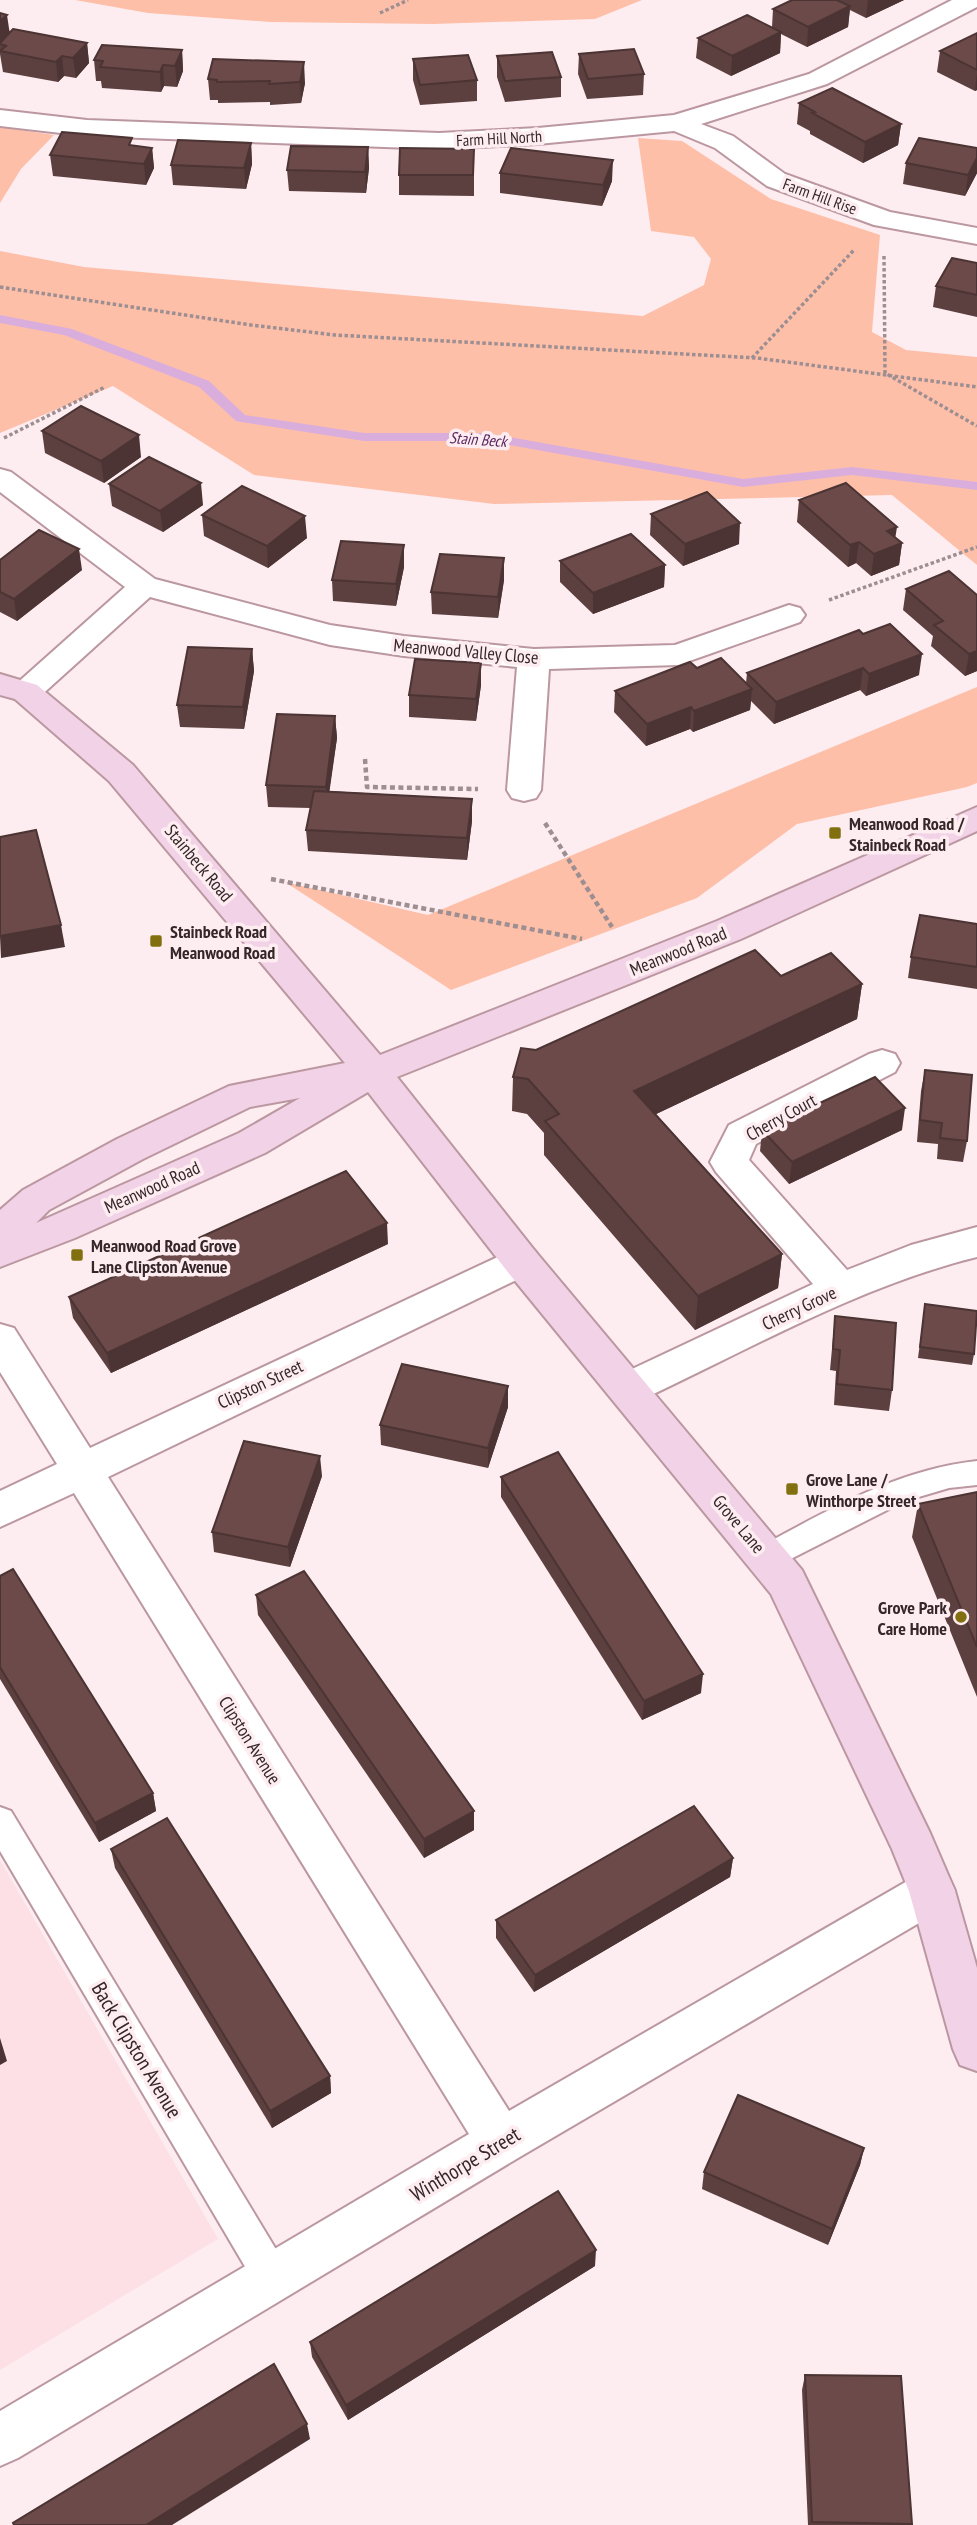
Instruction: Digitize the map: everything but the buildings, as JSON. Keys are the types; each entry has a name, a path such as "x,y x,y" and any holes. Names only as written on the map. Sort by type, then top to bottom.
{"main road":[{"name":"Stainbeck Road","path":"13,688 121,773 373,1072"},
{"name":"Meanwood Road","path":"0,1252 252,1143 373,1072 729,930 977,818"},
{"name":"Meanwood Road","path":"0,1233 36,1200 130,1149 242,1095 373,1072"},
{"name":"Grove Lane","path":"373,1072 522,1261 787,1582 914,1847 932,1891 977,2049"}],"street":[{"name":"Farm Hill North","path":"0,118 87,128 439,141 538,136 677,122 818,79 971,0"},
{"name":"Farm Hill Rise","path":"677,122 724,142 776,180 884,219 977,236"},
{"name":"Meanwood Valley Close","path":"0,478 144,586 330,635 404,646 534,659 678,655 789,615"},
{"path":"13,688 144,586"},
{"path":"524,790 534,659"},
{"name":"Cherry Court","path":"839,1289 729,1162 742,1135 882,1063"},
{"name":"Cherry Grove","path":"627,1389 839,1289 925,1255 977,1242"},
{"name":"Clipston Street","path":"0,1510 81,1469 522,1261"},
{"name":"Clipston Avenue","path":"0,1339 501,2142"},
{"name":"Winthorpe Street","path":"3,2428 273,2279 501,2142 932,1891"}],"lane":[{"path":"767,1558 913,1485 949,1474 977,1473"},
{"name":"Back Clipston Avenue","path":"0,1821 273,2279"}],"path":[{"path":"380,13 408,0"},
{"path":"751,358 884,219"},
{"path":"884,219 885,373"},
{"path":"0,286 100,300 253,327 337,336 751,358 885,373 977,387"},
{"path":"885,373 977,426"},
{"path":"0,440 105,387"},
{"path":"789,615 977,547"},
{"path":"365,760 367,788 524,790 611,927"},
{"path":"271,879 582,939"}],"shaded area":[{"path":"75,0 642,0 595,19 433,24 270,22 148,13"},
{"path":"0,127 54,135 21,169 0,203"},
{"path":"638,138 682,141 771,199 880,235 872,332 906,350 977,357 977,565 892,495 494,504 254,475 113,386 0,433 0,251 84,267 643,316 704,285 711,259 694,237 651,231"},
{"path":"977,687 977,783 797,824 697,898 451,990 285,882 428,915"},
{"path":"0,1860 218,2239 0,2370"}],"waterway":[{"name":"Stain Beck","path":"0,319 67,332 204,384 241,418 364,437 487,437 743,483 852,471 977,486"}],"place":[{"name":"Meanwood Road / Stainbeck Road","path":"835,833"},
{"name":"Stainbeck Road Meanwood Road","path":"156,941"},
{"name":"Meanwood Road Grove Lane Clipston Avenue","path":"77,1255"},
{"name":"Grove Lane / Winthorpe Street","path":"792,1489"},
{"name":"Grove Park Care Home","path":"961,1617"}]}
